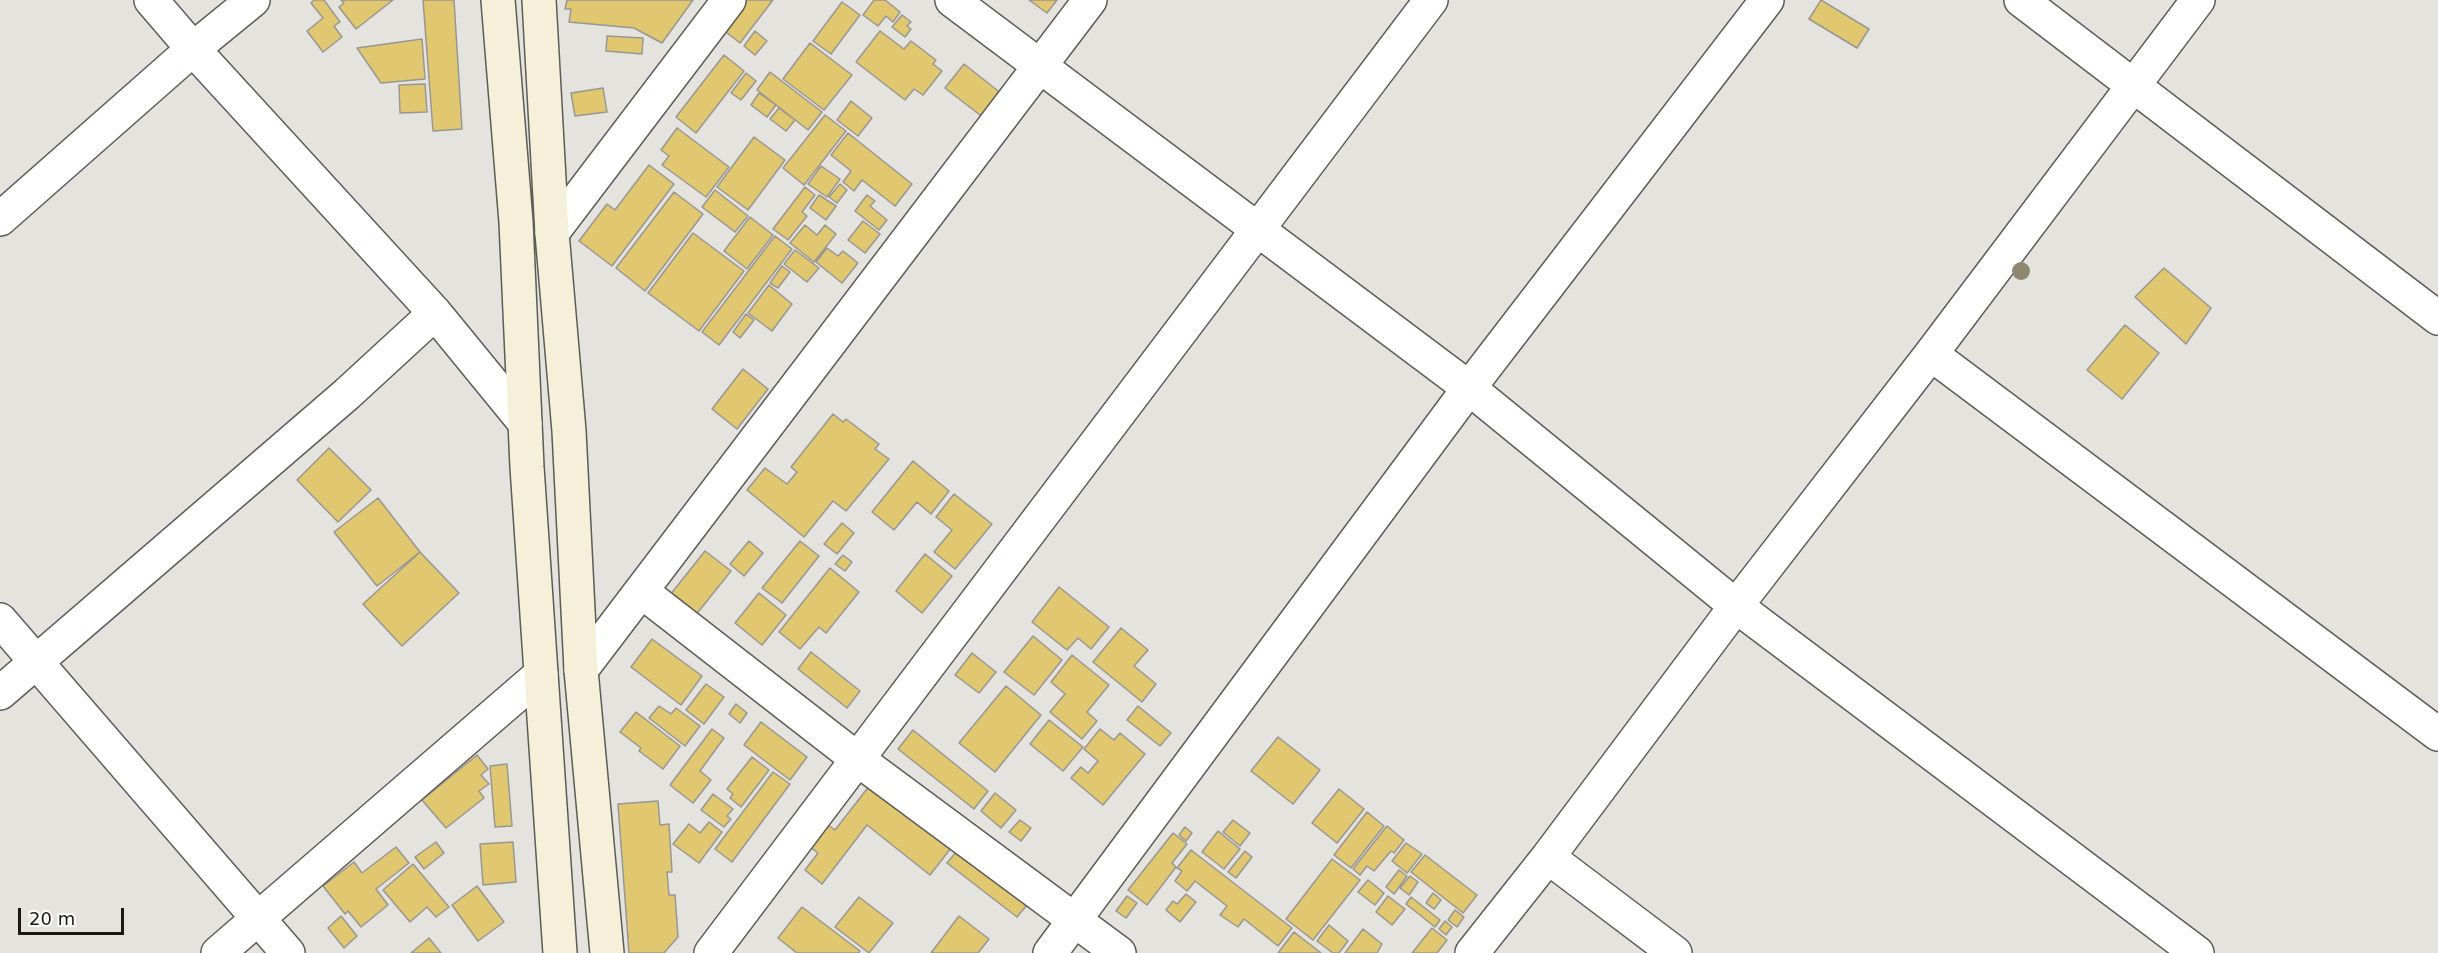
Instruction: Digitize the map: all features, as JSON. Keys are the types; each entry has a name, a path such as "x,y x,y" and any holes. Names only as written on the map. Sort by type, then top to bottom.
{"main road":[{"path":"498,0 516,222 525,423 560,953"},
{"path":"539,0 552,233 569,431 581,670 607,953"}],"street":[{"path":"151,0 193,49 435,313 525,423"},
{"path":"0,219 193,49 254,0"},
{"path":"552,233 729,0"},
{"path":"952,0 1469,388 1736,606 2197,953"},
{"path":"581,670 1090,0"},
{"path":"711,953 856,758 1259,230 1431,0"},
{"path":"1050,953 1469,388 1767,0"},
{"path":"2021,0 2438,318"},
{"path":"1472,953 1548,857 1736,606 1931,354 2198,0"},
{"path":"0,693 348,394 435,313"},
{"path":"1931,354 2438,734"},
{"path":"641,591 856,758 1119,953"},
{"path":"0,620 288,953"},
{"path":"218,953 541,674"},
{"path":"1548,857 1675,953"}],"building":[{"path":"314,0 324,0 340,22 334,26 342,37 323,52 307,31 323,18 311,3"},
{"path":"341,0 393,0 356,29 339,7 344,3"},
{"path":"423,0 454,0 462,129 433,131"},
{"path":"567,0 693,0 662,43 634,28 569,22 571,9 565,9"},
{"path":"744,0 773,0 740,43 722,29"},
{"path":"874,0 885,0 900,12 893,22 886,16 878,26 863,15"},
{"path":"1029,0 1057,0 1047,13"},
{"path":"1821,0 1869,29 1857,48 1809,19"},
{"path":"842,2 860,15 831,54 813,41"},
{"path":"902,15 911,22 907,26 911,29 905,37 892,27"},
{"path":"755,31 767,41 755,55 744,46"},
{"path":"880,31 904,49 911,41 936,60 933,64 942,71 923,95 914,89 905,100 856,62"},
{"path":"607,36 643,38 642,54 606,51"},
{"path":"422,39 425,79 381,83 357,48"},
{"path":"810,43 852,75 824,110 783,79"},
{"path":"724,55 744,71 696,133 676,117"},
{"path":"964,64 1007,98 989,122 945,88"},
{"path":"770,72 822,112 808,130 757,90"},
{"path":"746,73 756,81 741,100 731,93"},
{"path":"425,84 427,112 400,113 399,85"},
{"path":"603,88 607,112 575,116 571,93"},
{"path":"759,93 776,105 767,117 751,105"},
{"path":"851,101 872,118 858,136 837,120"},
{"path":"779,108 795,120 786,131 770,119"},
{"path":"825,115 846,131 804,185 783,168"},
{"path":"677,128 729,167 706,197 662,165 669,156 661,150"},
{"path":"848,133 912,184 895,206 862,180 854,191 843,182 851,171 831,155"},
{"path":"754,137 785,160 748,210 717,187"},
{"path":"649,165 674,184 612,266 579,241 607,204 615,210"},
{"path":"821,166 840,179 827,197 808,184"},
{"path":"840,184 847,190 837,203 829,197"},
{"path":"805,187 815,195 802,212 807,216 788,240 773,229"},
{"path":"715,190 748,216 735,232 702,207"},
{"path":"674,192 703,214 645,291 616,268"},
{"path":"819,195 836,206 826,220 810,208"},
{"path":"867,195 875,201 870,206 887,220 879,230 855,211"},
{"path":"750,217 773,235 747,269 724,251"},
{"path":"863,221 880,234 865,253 848,240"},
{"path":"805,225 817,235 825,225 836,234 814,262 790,243"},
{"path":"693,233 744,271 699,331 648,293"},
{"path":"775,236 792,249 719,345 702,332"},
{"path":"827,248 838,256 843,251 858,263 842,283 816,262"},
{"path":"795,250 819,268 807,282 784,264"},
{"path":"782,266 790,272 778,288 770,283"},
{"path":"2164,268 2211,308 2186,344 2135,297"},
{"path":"769,285 792,304 772,331 748,313"},
{"path":"746,314 754,320 740,338 733,332"},
{"path":"2125,325 2159,353 2122,399 2087,370"},
{"path":"743,369 768,389 737,429 712,409"},
{"path":"833,414 843,422 846,419 879,444 875,449 889,459 846,511 833,501 804,537 747,490 765,468 787,484 797,472 791,467"},
{"path":"329,448 371,490 338,522 297,480"},
{"path":"913,461 949,491 931,514 917,502 894,530 872,512"},
{"path":"954,494 992,524 955,569 934,552 952,530 936,517"},
{"path":"378,498 420,552 377,586 334,532"},
{"path":"842,523 854,533 837,554 824,544"},
{"path":"749,541 763,553 744,576 730,564"},
{"path":"800,541 819,556 782,603 762,588"},
{"path":"705,551 731,571 695,616 670,595"},
{"path":"420,552 459,593 402,646 363,604"},
{"path":"925,554 952,576 922,613 896,591"},
{"path":"843,555 852,562 845,571 835,564"},
{"path":"830,568 859,592 826,633 819,627 800,649 779,632"},
{"path":"1059,587 1109,627 1091,649 1078,638 1067,650 1032,622"},
{"path":"759,593 786,615 762,645 735,623"},
{"path":"1121,628 1148,650 1134,666 1156,684 1142,702 1093,662"},
{"path":"1033,636 1062,660 1034,695 1004,672"},
{"path":"652,639 702,676 681,705 631,667"},
{"path":"811,652 860,691 847,708 798,669"},
{"path":"972,653 996,672 979,693 955,675"},
{"path":"1072,655 1109,685 1087,712 1097,721 1082,739 1050,712 1065,694 1051,682"},
{"path":"706,684 724,697 704,724 686,710"},
{"path":"1006,686 1041,715 995,772 959,743"},
{"path":"736,704 747,713 740,723 729,714"},
{"path":"659,706 671,714 676,708 700,726 685,746 649,718"},
{"path":"1138,706 1171,733 1160,746 1127,720"},
{"path":"636,712 680,746 663,769 639,751 641,748 620,732"},
{"path":"1049,720 1083,747 1063,771 1030,744"},
{"path":"761,722 807,757 790,780 744,745"},
{"path":"712,729 724,738 700,771 711,780 693,803 670,785"},
{"path":"1100,729 1114,740 1120,733 1145,754 1103,805 1071,778 1081,767 1088,773 1098,761 1084,749"},
{"path":"913,730 988,791 974,809 898,749"},
{"path":"1278,737 1320,770 1293,804 1251,771"},
{"path":"477,755 488,769 481,775 489,784 479,791 484,798 446,828 422,800"},
{"path":"752,757 769,770 741,807 730,798 733,794 727,789"},
{"path":"507,764 512,826 495,827 490,766"},
{"path":"773,772 790,784 732,862 715,849"},
{"path":"870,785 951,848 930,875 867,825 822,884 805,870 818,853 806,844 824,822 835,830"},
{"path":"1339,789 1364,809 1337,843 1312,823"},
{"path":"995,793 1016,810 1001,828 981,811"},
{"path":"713,794 733,809 727,816 731,819 724,827 701,810"},
{"path":"658,801 660,825 669,824 672,872 667,872 669,895 675,895 678,937 664,953 629,953 618,804"},
{"path":"1367,812 1384,826 1351,868 1334,855"},
{"path":"1020,820 1031,828 1021,841 1009,832"},
{"path":"1233,820 1250,833 1240,846 1223,832"},
{"path":"709,822 722,832 699,863 673,844 689,824 700,833"},
{"path":"1387,826 1404,840 1394,853 1391,851 1374,871 1367,866 1360,875 1353,869"},
{"path":"1185,827 1192,833 1186,841 1179,835"},
{"path":"1218,831 1240,849 1224,869 1202,852"},
{"path":"1173,833 1187,844 1172,863 1176,867 1147,905 1128,890"},
{"path":"436,842 444,853 424,869 415,857"},
{"path":"513,842 516,882 483,885 480,844"},
{"path":"1406,843 1422,854 1407,873 1392,861"},
{"path":"396,847 409,863 376,889 388,905 361,927 348,911 345,914 323,886 354,862 362,873"},
{"path":"1191,850 1292,928 1278,946 1244,919 1238,927 1220,915 1227,906 1195,881 1187,891 1175,881 1182,871 1177,868"},
{"path":"957,851 1027,905 1017,917 947,863"},
{"path":"1245,851 1252,857 1236,878 1228,872"},
{"path":"1425,855 1477,895 1463,913 1411,872"},
{"path":"1332,859 1360,880 1313,940 1286,919"},
{"path":"413,864 449,907 436,917 427,907 410,922 383,890"},
{"path":"1399,870 1407,876 1394,894 1386,887"},
{"path":"1410,876 1418,882 1409,895 1400,888"},
{"path":"1368,880 1384,893 1375,905 1358,892"},
{"path":"477,886 504,922 478,941 452,905"},
{"path":"1433,893 1441,900 1434,909 1426,903"},
{"path":"1186,894 1196,902 1180,922 1166,910 1173,901 1177,904"},
{"path":"1127,896 1137,903 1126,918 1116,911"},
{"path":"1388,896 1405,909 1392,925 1376,912"},
{"path":"859,897 893,923 869,953 835,927"},
{"path":"1411,897 1440,920 1435,927 1406,904"},
{"path":"802,907 860,951 859,953 797,953 778,938"},
{"path":"1455,910 1464,917 1457,927 1448,920"},
{"path":"341,916 357,936 344,948 328,928"},
{"path":"959,916 989,939 978,953 931,953"},
{"path":"1445,921 1452,927 1446,935 1439,929"},
{"path":"1329,925 1348,941 1339,953 1333,953 1317,941"},
{"path":"1432,928 1447,940 1437,953 1412,953"},
{"path":"1363,929 1382,944 1377,953 1345,953"},
{"path":"1294,932 1321,953 1278,953"},
{"path":"429,938 441,953 411,953"}]}
